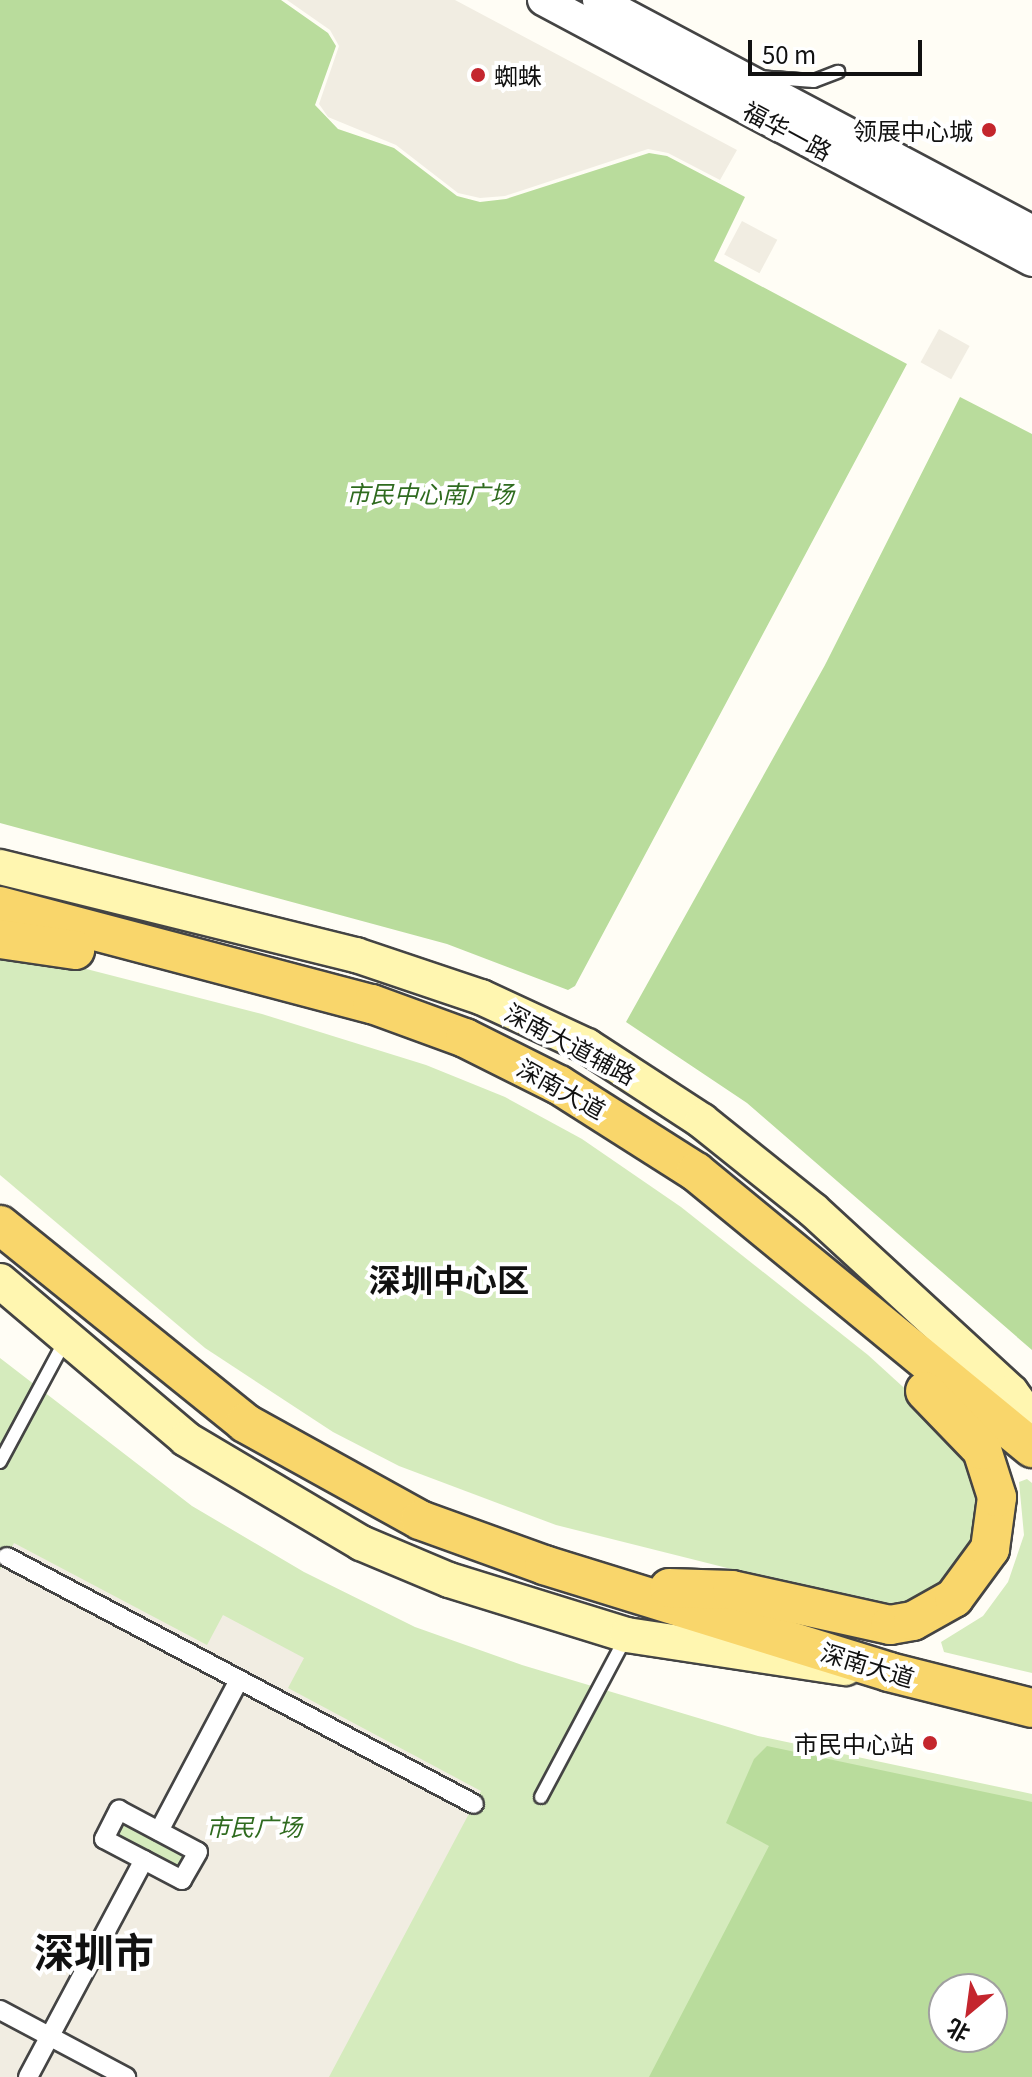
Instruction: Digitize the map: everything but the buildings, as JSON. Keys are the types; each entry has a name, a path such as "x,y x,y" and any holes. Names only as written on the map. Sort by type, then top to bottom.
{"main road":[{"name":"深南大道辅路","path":"0,867 356,955 481,997 587,1046 690,1112 754,1162 1022,1401 1032,1421"},
{"name":"深南大道","path":"0,906 259,972 419,1019 559,1085 696,1172 1032,1448"},
{"path":"0,939 37,941 145,968 259,972"},
{"path":"0,1194 72,1269 109,1318"},
{"name":"深南大道","path":"0,1225 109,1318 245,1423 365,1493 478,1543 889,1672 1032,1708"},
{"path":"0,1281 186,1439 361,1543 449,1580 627,1635 789,1663 889,1672"},
{"path":"622,1586 732,1590 890,1625 940,1608 973,1578 990,1549 996,1523 994,1481 982,1450 877,1348 840,1291"}],"street":[{"name":"福华一路","path":"543,0 597,6 744,78 1032,231"},
{"name":"福华一路","path":"597,6 1032,261"},
{"path":"7,1557 474,1804"},
{"path":"159,1831 239,1680"},
{"path":"119,1810 198,1852 182,1880 144,1860 104,1839 119,1810"},
{"path":"28,2077 144,1860"},
{"path":"0,2010 126,2077"}],"lane":[{"path":"744,78 814,81 838,72"},
{"path":"0,1462 66,1339"},
{"path":"541,1797 627,1635"}],"green space":[{"name":"市民中心南广场","path":"0,0 281,0 328,33 336,46 315,105 338,129 394,148 457,196 480,202 506,199 649,153 667,156 745,197 714,261 907,364 575,986 568,990 447,944 0,823"},
{"path":"960,397 1032,434 1032,1350 747,1103 626,1022 825,665"},
{"path":"0,951 24,953 262,1014 426,1065 505,1097 582,1139 681,1207 868,1355 959,1438 983,1483 978,1538 940,1592 906,1603 867,1603 556,1525 399,1466 333,1432 205,1348 0,1175"},
{"name":"市民广场","path":"0,1358 192,1506 304,1572 415,1627 522,1665 758,1736 1032,1794 1032,2077 0,2077"},
{"path":"1027,1479 1032,1483 1032,1673 944,1652 941,1642 983,1616 1008,1582 1024,1535 1019,1482"},
{"path":"767,1746 1032,1802 1032,2077 649,2077 769,1846 726,1823 754,1759"}],"shaded area":[{"path":"287,0 455,0 737,150 720,180 668,153 648,149 505,196 480,198 458,193 396,145 328,117 319,104 339,46 330,30"},
{"path":"742,221 777,240 759,273 724,255"},
{"path":"939,329 970,346 951,379 921,362"},
{"path":"14,1543 207,1645 223,1615 304,1658 288,1688 481,1791 329,2077 0,2077 0,1570","holes":["122,1823 186,1857 179,1869 116,1835"]}],"place":[{"name":"蜘蛛","path":"478,75"},
{"name":"领展中心城","path":"989,130"},
{"name":"市民中心站","path":"930,1743"}],"district":[{"name":"深圳中心区","path":"449,1278"},
{"name":"深圳市","path":"94,1950"}]}
